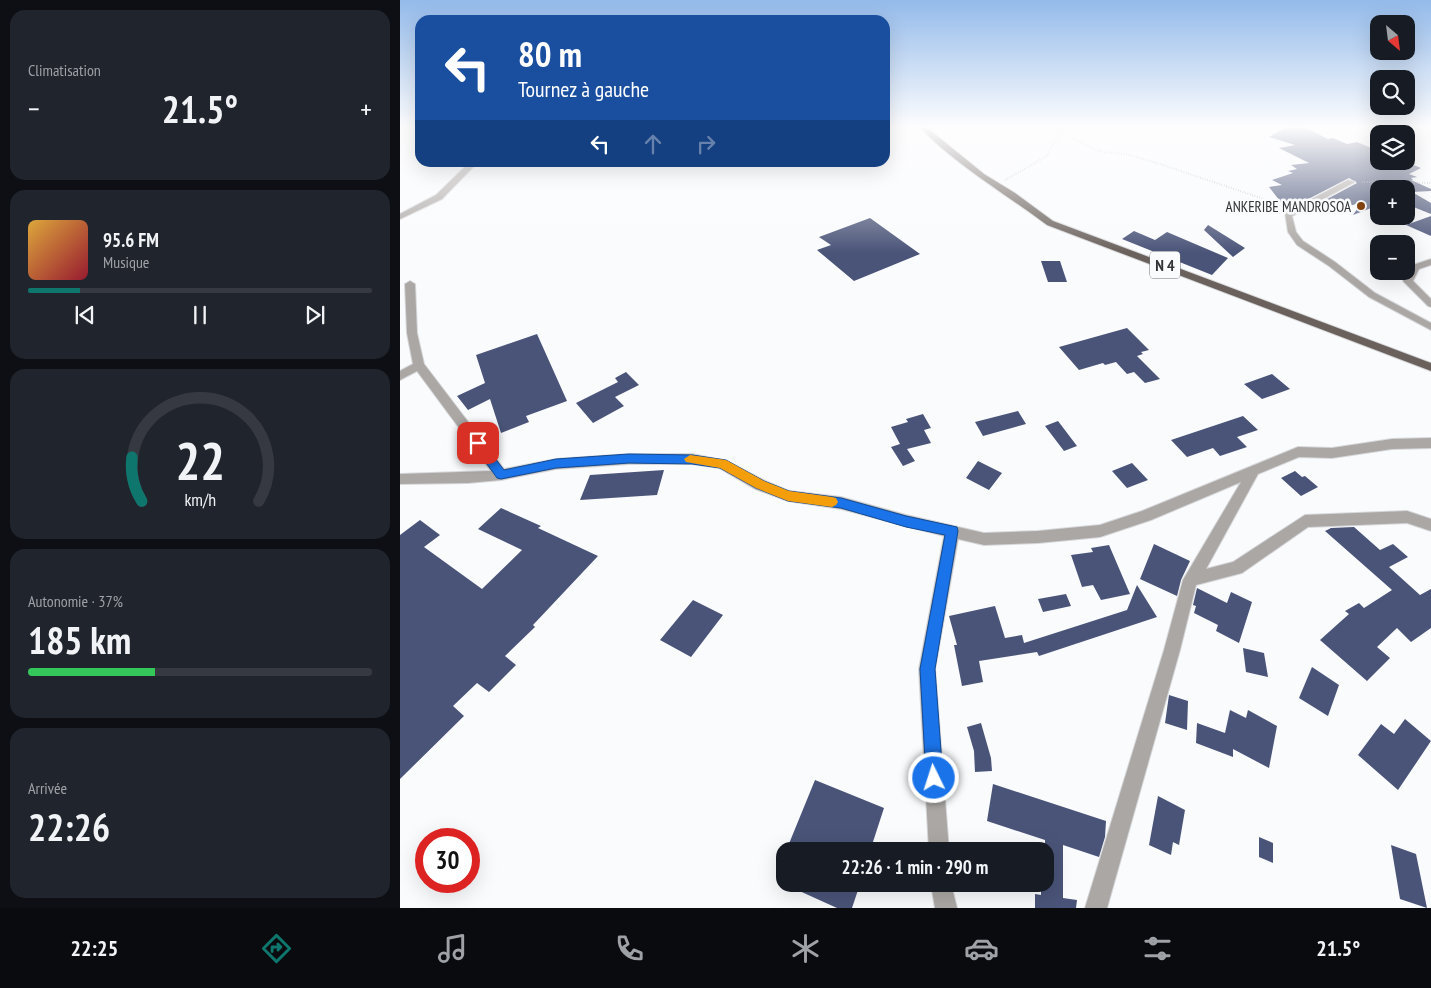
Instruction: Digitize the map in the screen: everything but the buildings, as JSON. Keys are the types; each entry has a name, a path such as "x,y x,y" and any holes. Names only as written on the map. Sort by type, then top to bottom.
{"main road":[{"name":"N 4","path":"972,168 1050,223 1431,367"}],"street":[{"path":"400,217 439,197 468,168"},
{"path":"1351,182 1288,215 1292,232 1300,243 1332,264 1372,295 1431,327"},
{"path":"1431,262 1416,267 1408,281 1431,304"},
{"path":"410,284 412,333 418,365 501,475"},
{"path":"400,376 418,365"},
{"path":"400,479 468,478 501,475 556,464 629,459 692,459 722,464 760,485 788,496 841,503 906,521 984,539 1038,537 1100,531 1146,516 1298,452 1332,453 1392,444 1431,443"},
{"path":"1096,908 1172,650 1190,580 1254,470"},
{"path":"1190,580 1237,568 1305,521 1407,517 1431,525"},
{"path":"938,842 927,669 952,531"},
{"path":"943,892 946,908"}],"path":[{"path":"1012,195 1004,180 1025,168"},
{"path":"1173,168 1261,198 1288,215"},
{"path":"1351,182 1431,183"}],"slow traffic":[{"path":"690,459 722,464 760,485 788,496 832,502"}],"place":[{"name":"ANKERIBE MANDROSOA","path":"1361,206"}],"route":[{"path":"478,443 501,475 556,464 629,459 692,459 722,464 760,485 788,496 841,503 906,521 952,531 927,669 934,778"}]}
